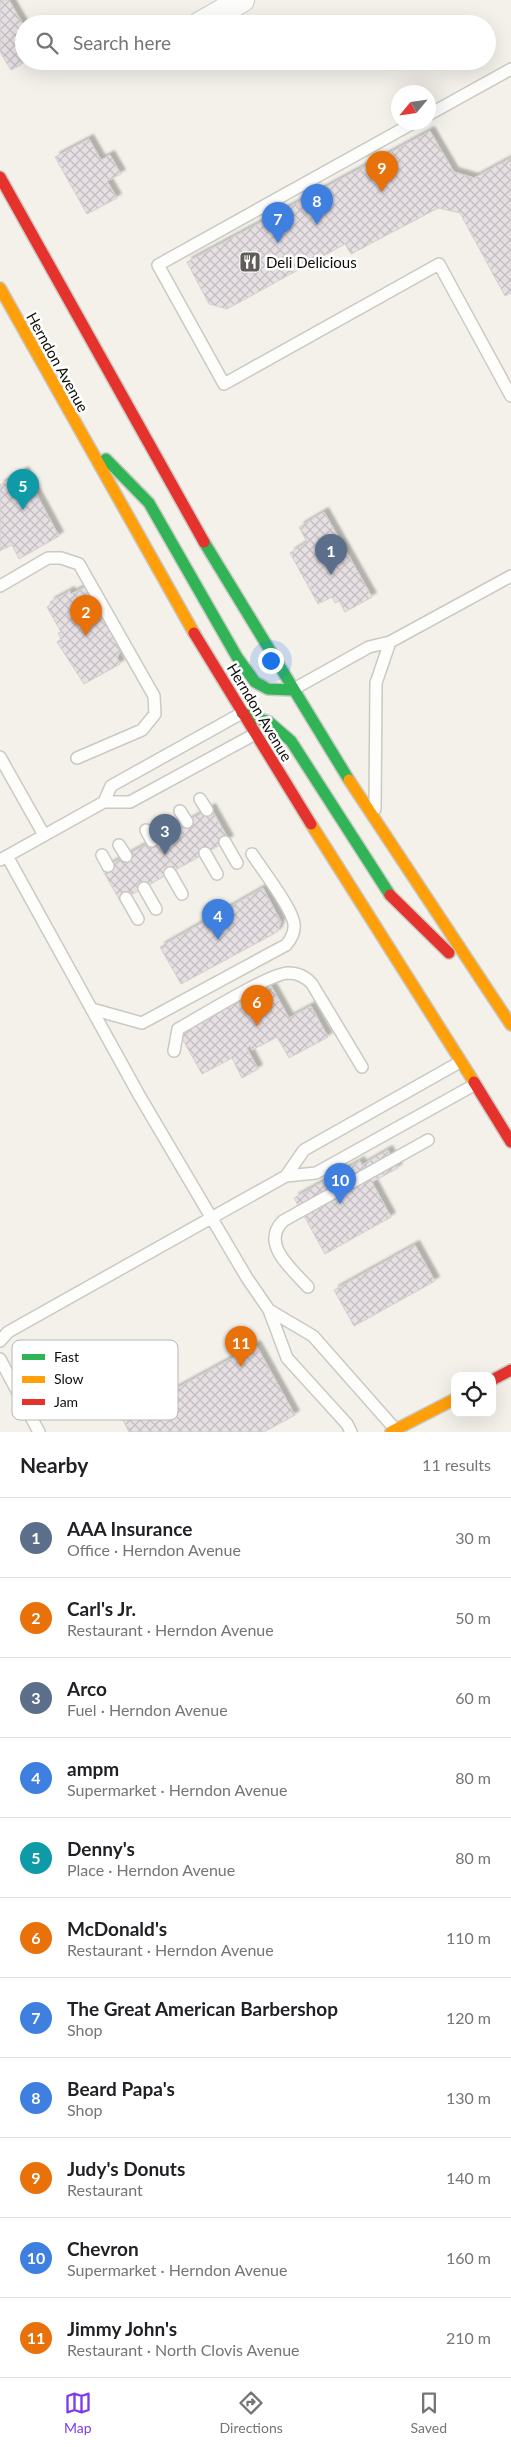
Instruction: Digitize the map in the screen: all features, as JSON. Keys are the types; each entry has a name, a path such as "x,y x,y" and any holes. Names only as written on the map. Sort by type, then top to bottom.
{"main road":[{"path":"0,177 155,460 292,690 375,820 511,1025"},
{"path":"0,193 23,218"},
{"name":"Herndon Avenue","path":"0,288 165,584 255,734 511,1142"},
{"path":"79,430 149,503 237,657 255,682 268,689 292,690"},
{"path":"242,712 270,722 291,741 388,893 491,994"},
{"path":"496,1378 511,1370"},
{"path":"394,1431 451,1401"}],"street":[{"path":"216,15 242,0"}],"lane":[{"path":"436,111 511,69"},
{"path":"400,130 158,265 224,384 439,264 511,396"},
{"path":"0,586 48,558 61,558 79,564 154,696 155,714 142,730 77,758"},
{"path":"292,690 370,647 390,642 511,576"},
{"path":"375,820 376,683 390,642"},
{"path":"104,802 111,786 242,712"},
{"path":"255,734 130,802 104,802 4,858 92,1009 138,1095 268,1310 287,1358 347,1424 351,1432"},
{"path":"0,757 44,835"},
{"path":"200,799 207,810"},
{"path":"180,811 187,822"},
{"path":"146,830 152,841"},
{"path":"224,842 236,863"},
{"path":"119,845 126,856"},
{"path":"205,853 217,874"},
{"path":"92,1009 142,1023 286,945 292,938 294,931 291,914 252,854"},
{"path":"102,855 108,866"},
{"path":"170,873 182,894"},
{"path":"144,888 156,909"},
{"path":"126,898 138,919"},
{"path":"174,1051 178,1030 265,982 287,973 301,975 312,984 362,1066"},
{"path":"286,1176 304,1150 460,1062"},
{"path":"0,1341 8,1332 286,1176 316,1173 474,1085"},
{"path":"308,1287 277,1250 273,1236 276,1227 283,1221 428,1140"},
{"path":"268,1310 313,1336 394,1431"},
{"path":"0,1359 12,1381"},
{"path":"33,1420 40,1432"}],"building":[{"path":"0,0 9,0 18,15 15,15 15,68 11,70 0,52"},
{"path":"430,131 454,172 474,178 511,158 511,293 505,296 460,213 438,208 351,254 345,244 227,309 209,304 187,262"},
{"path":"89,139 101,160 110,155 121,174 107,181 117,198 87,214 55,157"},
{"path":"24,471 59,536 19,559 12,545 0,551 0,485"},
{"path":"324,512 372,597 345,612 339,601 335,603 332,597 318,604 290,553 307,542 299,527"},
{"path":"85,587 87,590 89,588 111,627 109,629 121,650 117,658 120,664 84,684 57,642 61,639 58,633 61,632 47,607 51,604 50,602 70,591 71,594"},
{"path":"211,808 229,840 120,901 102,869"},
{"path":"263,888 281,922 277,932 181,984 160,947"},
{"path":"270,984 289,1018 311,1006 328,1037 289,1058 277,1037 252,1050 250,1046 247,1048 258,1069 242,1078 232,1058 202,1074 179,1033"},
{"path":"388,1150 398,1168 372,1182 391,1217 325,1254 294,1198 360,1161 362,1165"},
{"path":"415,1245 435,1281 354,1326 334,1290"},
{"path":"256,1345 295,1415 264,1432 129,1432 123,1420 178,1420 178,1387"}],"traffic: fast":[{"path":"106,459 149,503 237,657 255,682 268,689 292,690"},
{"path":"204,542 349,780"},
{"path":"242,713 269,722 291,741 390,895"}],"traffic: slow":[{"path":"0,288 194,633"},
{"path":"349,780 511,1025"},
{"path":"311,824 474,1082"},
{"path":"391,1432 451,1401"}],"traffic: jam":[{"path":"0,177 204,542"},
{"path":"194,633 311,824"},
{"path":"390,895 449,953"},
{"path":"474,1082 511,1142"},
{"path":"496,1378 511,1370"}],"place":[{"name":"Judy's Donuts","path":"382,192"},
{"name":"Beard Papa's","path":"317,225"},
{"name":"The Great American Barbershop","path":"278,243"},
{"name":"Deli Delicious","path":"250,262"},
{"name":"Denny's","path":"23,510"},
{"name":"AAA Insurance","path":"331,575"},
{"name":"Carl's Jr.","path":"86,636"},
{"name":"Arco","path":"165,855"},
{"name":"ampm","path":"218,940"},
{"name":"McDonald's","path":"257,1026"},
{"name":"Chevron","path":"340,1204"},
{"name":"Jimmy John's","path":"241,1367"}]}
